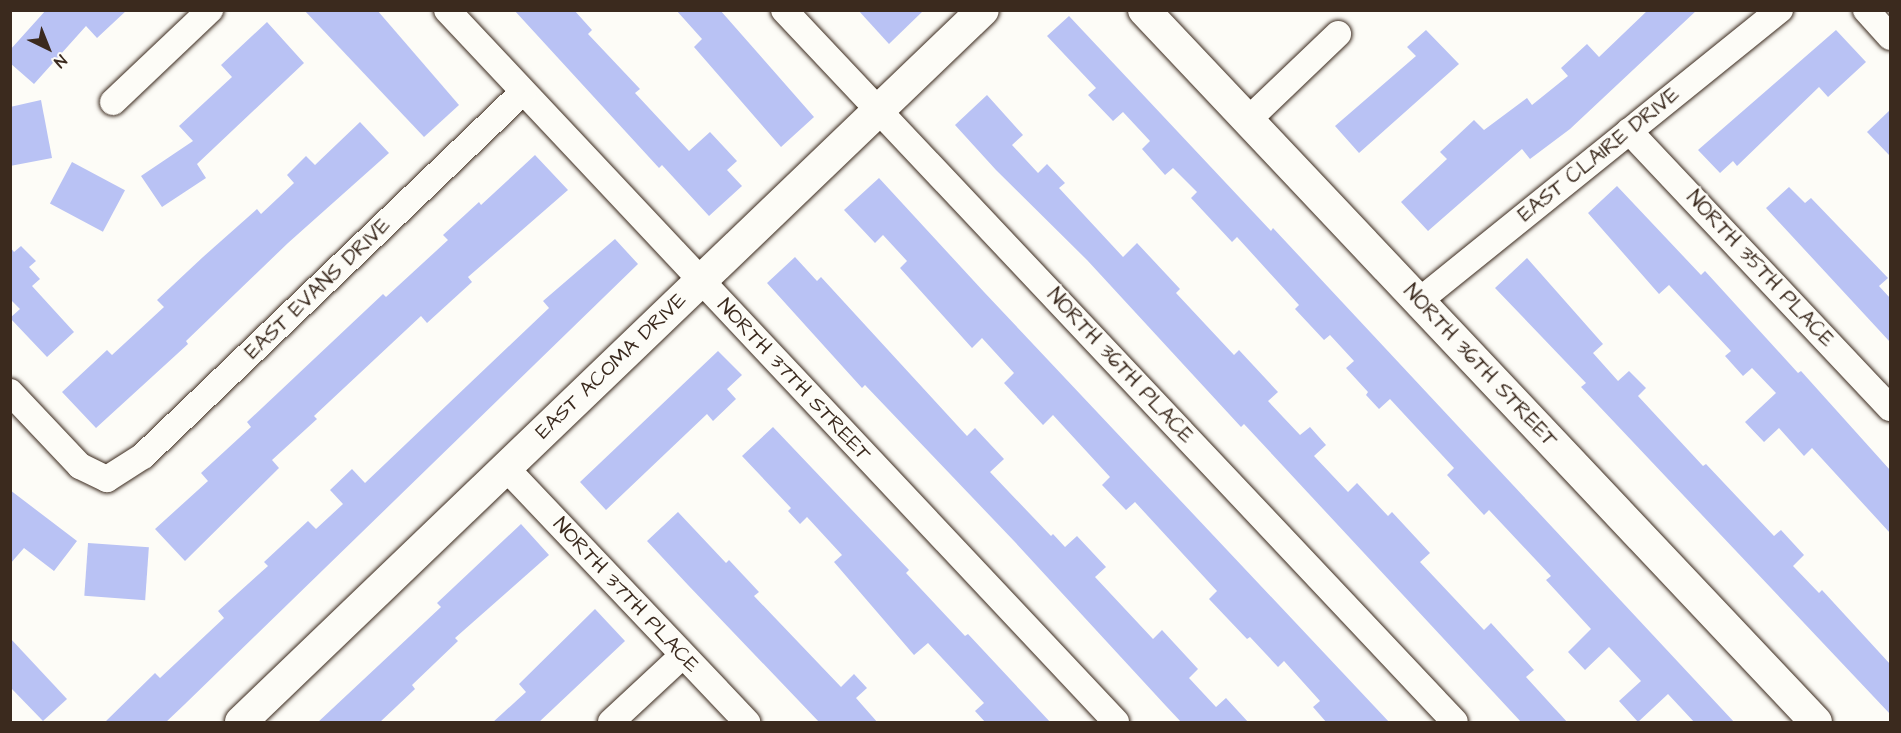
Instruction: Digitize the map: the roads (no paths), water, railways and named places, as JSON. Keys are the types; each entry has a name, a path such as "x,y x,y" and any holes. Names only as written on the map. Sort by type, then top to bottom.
{"street":[{"path":"113,102 210,10"},
{"name":"NORTH 37TH STREET","path":"447,10 1116,723"},
{"name":"NORTH 36TH PLACE","path":"784,10 1455,723"},
{"name":"EAST ACOMA DRIVE","path":"241,723 700,281 881,113 983,10"},
{"name":"NORTH 36TH STREET","path":"1144,10 1816,723"},
{"name":"EAST CLAIRE DRIVE","path":"1419,301 1780,10"},
{"path":"1866,10 1890,37"},
{"path":"1247,121 1338,34"},
{"name":"EAST EVANS DRIVE","path":"10,392 81,466 107,479 143,456 523,92"},
{"name":"NORTH 35TH PLACE","path":"1629,131 1890,408"},
{"name":"NORTH 37TH PLACE","path":"505,467 747,723"},
{"path":"611,723 683,655"}]}
